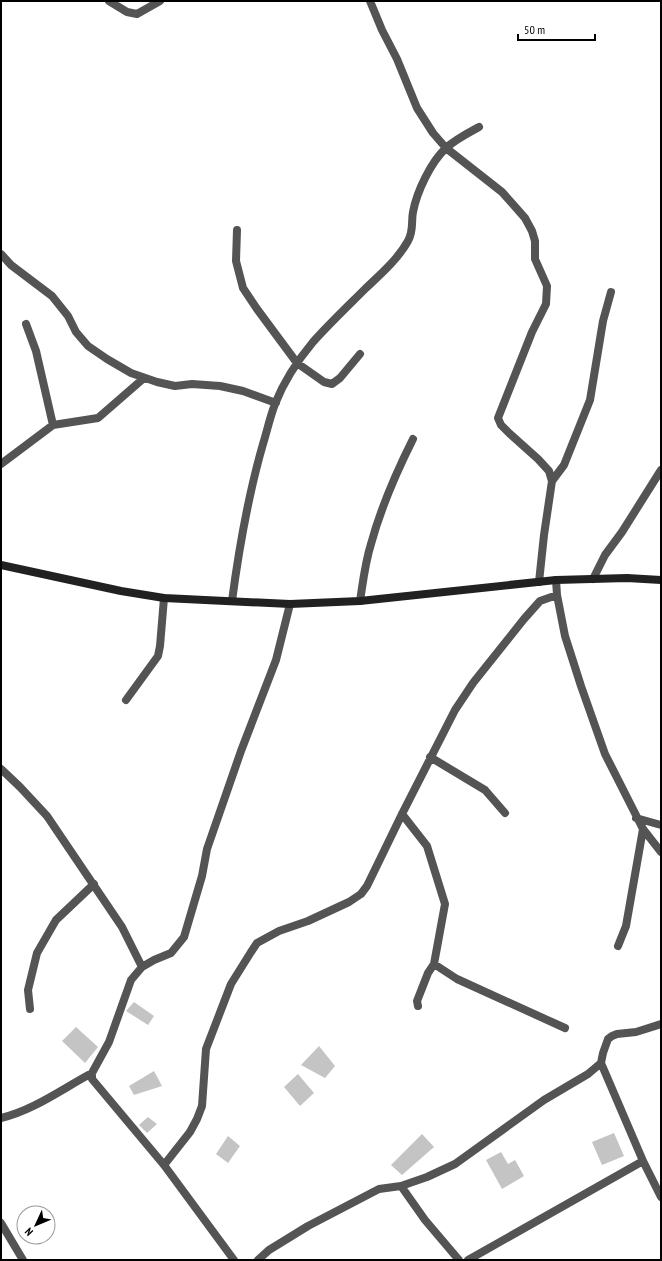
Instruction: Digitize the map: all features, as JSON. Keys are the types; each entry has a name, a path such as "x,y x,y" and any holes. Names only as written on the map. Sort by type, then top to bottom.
{"main road":[{"path":"1,566 121,591 164,598 290,604 360,601 556,580 628,578 661,580"}],"street":[{"path":"109,1 127,12 136,14 160,1"},
{"path":"370,1 382,30 397,59 417,108 433,133 446,148 502,192 524,218 532,231 535,241 535,259 547,286 546,304 532,332 498,418 509,434 538,459 549,471 552,481 539,582"},
{"path":"232,601 239,547 246,509 258,461 276,403 291,371 313,343 340,314 382,274 409,240 413,227 412,212 419,192 433,164 446,148 479,126"},
{"path":"238,230 236,261 244,288 257,309 297,363 324,382 332,384 340,378 360,354"},
{"path":"1,254 11,265 52,296 68,316 76,332 88,346 107,359 144,378 157,382 175,386 192,384 220,386 243,391 276,403"},
{"path":"552,481 564,465 590,400 603,321 611,292"},
{"path":"26,324 36,351 53,425"},
{"path":"1,464 53,425 98,418 144,378"},
{"path":"360,601 370,545 379,515 413,438"},
{"path":"593,579 605,555 626,526 661,470"},
{"path":"556,580 557,594 565,636 605,754 636,818 643,830 661,852"},
{"path":"164,1165 186,1136 200,1113 202,1106 206,1049 231,984 257,943 278,931 308,921 349,902 361,894 367,886 430,757 455,710 473,683 524,619 540,602 557,594"},
{"path":"126,700 158,656 164,598"},
{"path":"234,1260 164,1165 92,1079 92,1073 109,1042 132,980 142,967 171,953 184,937 202,876 207,849 241,751 276,660 290,604"},
{"path":"430,757 484,790 505,814"},
{"path":"1,769 47,816 122,926 142,967"},
{"path":"402,814 427,846 445,904 434,964 428,973 418,1001 418,1006"},
{"path":"636,818 661,825"},
{"path":"618,946 626,926 643,830"},
{"path":"30,1009 28,990 37,953 56,920 94,884"},
{"path":"434,964 457,979 565,1028"},
{"path":"661,1024 636,1032 612,1036 608,1039 601,1064 643,1162 661,1197"},
{"path":"258,1260 270,1250 308,1226 379,1189 401,1186 427,1177 455,1164 517,1118 588,1074 601,1064"},
{"path":"1,1118 18,1114 37,1105 92,1073"},
{"path":"468,1260 643,1162"},
{"path":"401,1186 425,1220 459,1260"},
{"path":"1,1223 23,1260"}],"building":[{"path":"134,1002 154,1016 148,1025 126,1011"},
{"path":"76,1027 98,1047 85,1063 62,1041"},
{"path":"319,1046 335,1066 325,1078 301,1065"},
{"path":"154,1071 162,1086 134,1095 129,1086"},
{"path":"298,1074 314,1093 300,1106 284,1087"},
{"path":"148,1117 157,1124 147,1133 139,1125"},
{"path":"614,1133 624,1156 602,1165 592,1142"},
{"path":"422,1134 434,1147 402,1175 391,1165"},
{"path":"228,1136 240,1146 228,1163 216,1154"},
{"path":"501,1152 508,1164 515,1160 524,1176 502,1189 486,1160"}]}
